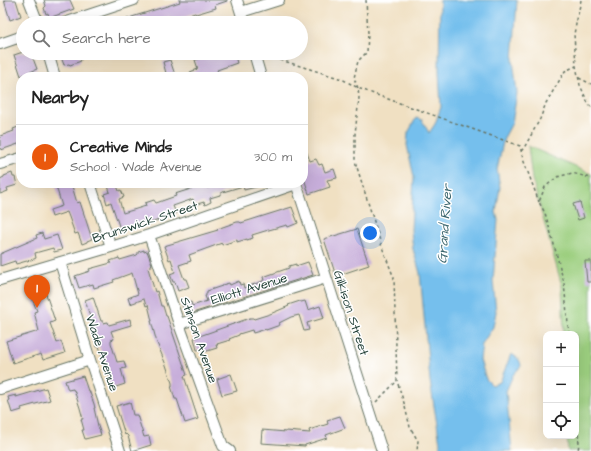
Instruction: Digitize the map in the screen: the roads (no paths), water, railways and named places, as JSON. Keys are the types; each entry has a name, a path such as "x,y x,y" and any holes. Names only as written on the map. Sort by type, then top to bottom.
{"street":[{"path":"29,0 35,16"},
{"path":"85,16 134,0"},
{"path":"237,0 242,16"},
{"path":"241,12 279,0"},
{"path":"0,44 16,38"},
{"path":"50,60 54,72"},
{"path":"256,60 260,72"},
{"path":"0,164 16,159"},
{"path":"92,188 111,247"},
{"name":"Brunswick Street","path":"0,280 149,235 282,188"},
{"name":"Gilkison Street","path":"298,188 382,451"},
{"name":"Stinson Avenue","path":"149,235 223,446 230,451"},
{"name":"Wade Avenue","path":"60,262 120,451"},
{"name":"Elliott Avenue","path":"179,324 326,278"},
{"path":"0,389 90,360"}],"water":[{"name":"Grand River","path":"440,0 517,0 513,60 517,93 512,123 504,138 497,169 500,187 496,212 498,220 493,281 496,312 493,327 482,344 480,360 486,379 492,385 500,382 511,354 517,357 520,362 521,366 513,375 506,391 512,451 439,451 440,443 430,381 420,273 413,249 411,230 414,177 407,145 408,133 416,118 422,120 429,133 435,124 441,107 439,72"}],"place":[{"name":"Creative Minds","path":"37,308"}]}
